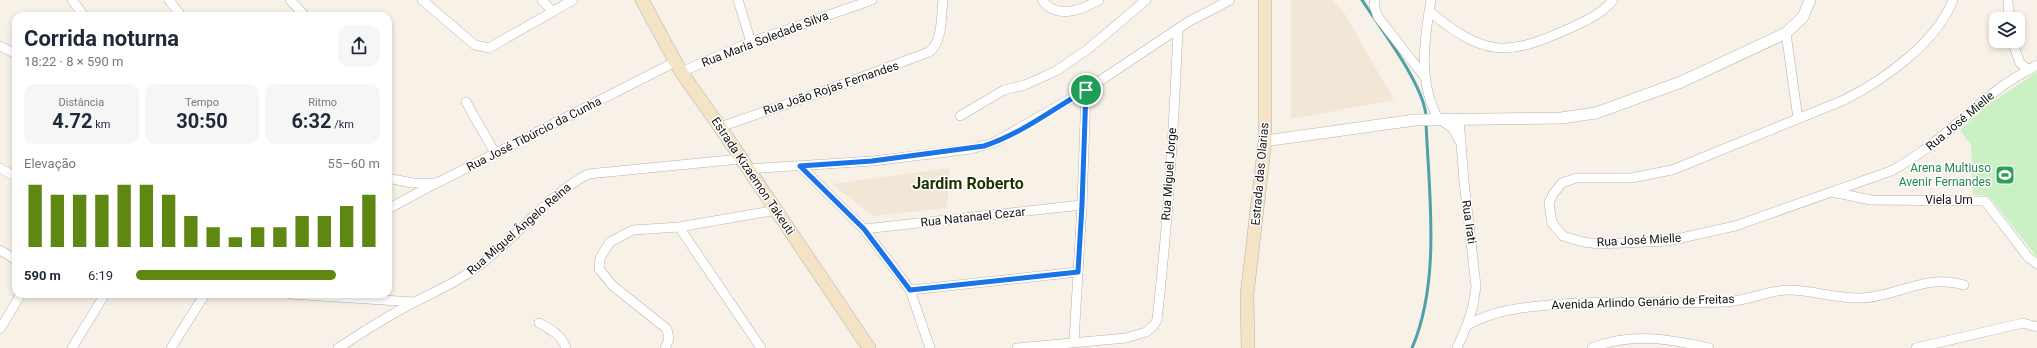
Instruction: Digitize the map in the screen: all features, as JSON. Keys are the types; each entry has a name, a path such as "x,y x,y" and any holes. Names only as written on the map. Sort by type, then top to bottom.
{"main road":[{"name":"Estrada Kizaemon Takeuti","path":"642,0 678,67 777,210 869,348"},
{"name":"Estrada das Olarias","path":"1248,348 1247,295 1265,141 1265,0"}],"street":[{"path":"72,0 81,12"},
{"path":"169,0 178,12"},
{"path":"290,0 301,12"},
{"path":"422,0 468,41 482,48 489,48 573,0"},
{"path":"542,0 552,11"},
{"path":"738,0 751,42"},
{"name":"Rua Maria Soledade Silva","path":"678,67 872,0"},
{"name":"Rua João Rojas Fernandes","path":"720,127 915,59 933,49 937,42 943,0"},
{"path":"1042,0 1051,10 1061,12 1075,10 1099,0"},
{"path":"960,116 1004,90 1025,85 1056,71 1088,49 1146,0"},
{"name":"Rua Miguel Ângelo Reina","path":"338,348 373,325 414,302 448,287 477,267 497,251 554,197 575,181 588,174 744,164 800,166 872,161 984,146 1032,123 1086,90 1178,29 1230,0"},
{"path":"1375,0 1374,6 1378,17 1424,76"},
{"path":"1431,0 1426,35 1424,76 1431,106 1438,119 1454,128 1562,118 1596,113 1681,82 1786,33 1803,17 1810,0"},
{"path":"1429,11 1452,30 1481,45 1513,49 1552,37 1580,24 1601,12 1613,0"},
{"name":"Rua José Mielle","path":"1953,0 1948,13 1934,33 1887,75 1869,88 1844,100 1672,170 1631,178 1576,178 1562,183 1553,194 1549,203 1552,223 1564,236 1583,242 1599,244 1668,241 1735,226 1891,171 1912,160 1997,90 2033,67"},
{"path":"2008,0 2009,12"},
{"name":"Rua Miguel Jorge","path":"1074,341 1126,338 1142,334 1150,329 1156,320 1173,120 1178,29"},
{"path":"1786,33 1798,119"},
{"path":"0,46 12,52"},
{"path":"2015,48 2020,63 2033,67"},
{"name":"Rua José Tibúrcio da Cunha","path":"392,179 412,183 437,183 495,153 678,67"},
{"path":"1017,348 1074,341 1082,205 1086,90"},
{"path":"466,102 495,153"},
{"path":"1265,141 1415,120 1438,119 1462,127"},
{"name":"Rua Irati","path":"1462,127 1476,286 1468,325"},
{"path":"800,166 864,229 910,290 930,348"},
{"path":"0,168 12,175"},
{"path":"392,207 437,183"},
{"name":"Viela Um","path":"1831,192 1871,200 1985,201 2028,257 2037,264"},
{"name":"Rua Natanael Cezar","path":"864,229 1082,205"},
{"path":"665,348 669,339 667,329 613,286 602,274 598,263 603,251 610,242 633,230 679,227 777,210"},
{"path":"679,227 761,348"},
{"path":"0,250 12,258"},
{"path":"910,290 1078,272"},
{"name":"Avenida Arlindo Genário de Freitas","path":"1468,325 1498,311 1579,302 1726,302 1790,290 1835,297 1862,298 1927,282 1949,281 1964,285"},
{"path":"0,329 19,298"},
{"path":"72,348 103,298"},
{"path":"171,348 203,298"},
{"path":"352,298 414,302"},
{"path":"539,323 556,333 562,339 566,348"},
{"path":"1916,348 2023,323 2037,327"},
{"path":"1457,348 1468,325"},
{"path":"1592,348 1617,340 1632,338 1681,341 1709,348"}],"shaded area":[{"path":"1291,0 1332,0 1343,11 1394,100 1291,119"},
{"path":"950,168 947,208 873,216 832,184"}],"green space":[{"name":"Arena Multiuso Avenir Fernandes","path":"2037,72 2037,257 1988,196 1973,194 1971,145 1960,130 1986,106"}],"waterway":[{"path":"1362,0 1410,74 1424,104 1426,117"},
{"path":"1412,348 1421,322 1427,295 1430,266 1431,208 1426,123"}],"place":[{"name":"Arena Multiuso Avenir Fernandes","path":"2005,175"}],"district":[{"name":"Jardim Roberto","path":"968,183"}],"route":[{"path":"1086,90 1078,272 910,290 864,229 800,166 872,161 972,149 984,146 1032,123 1086,90"}]}
